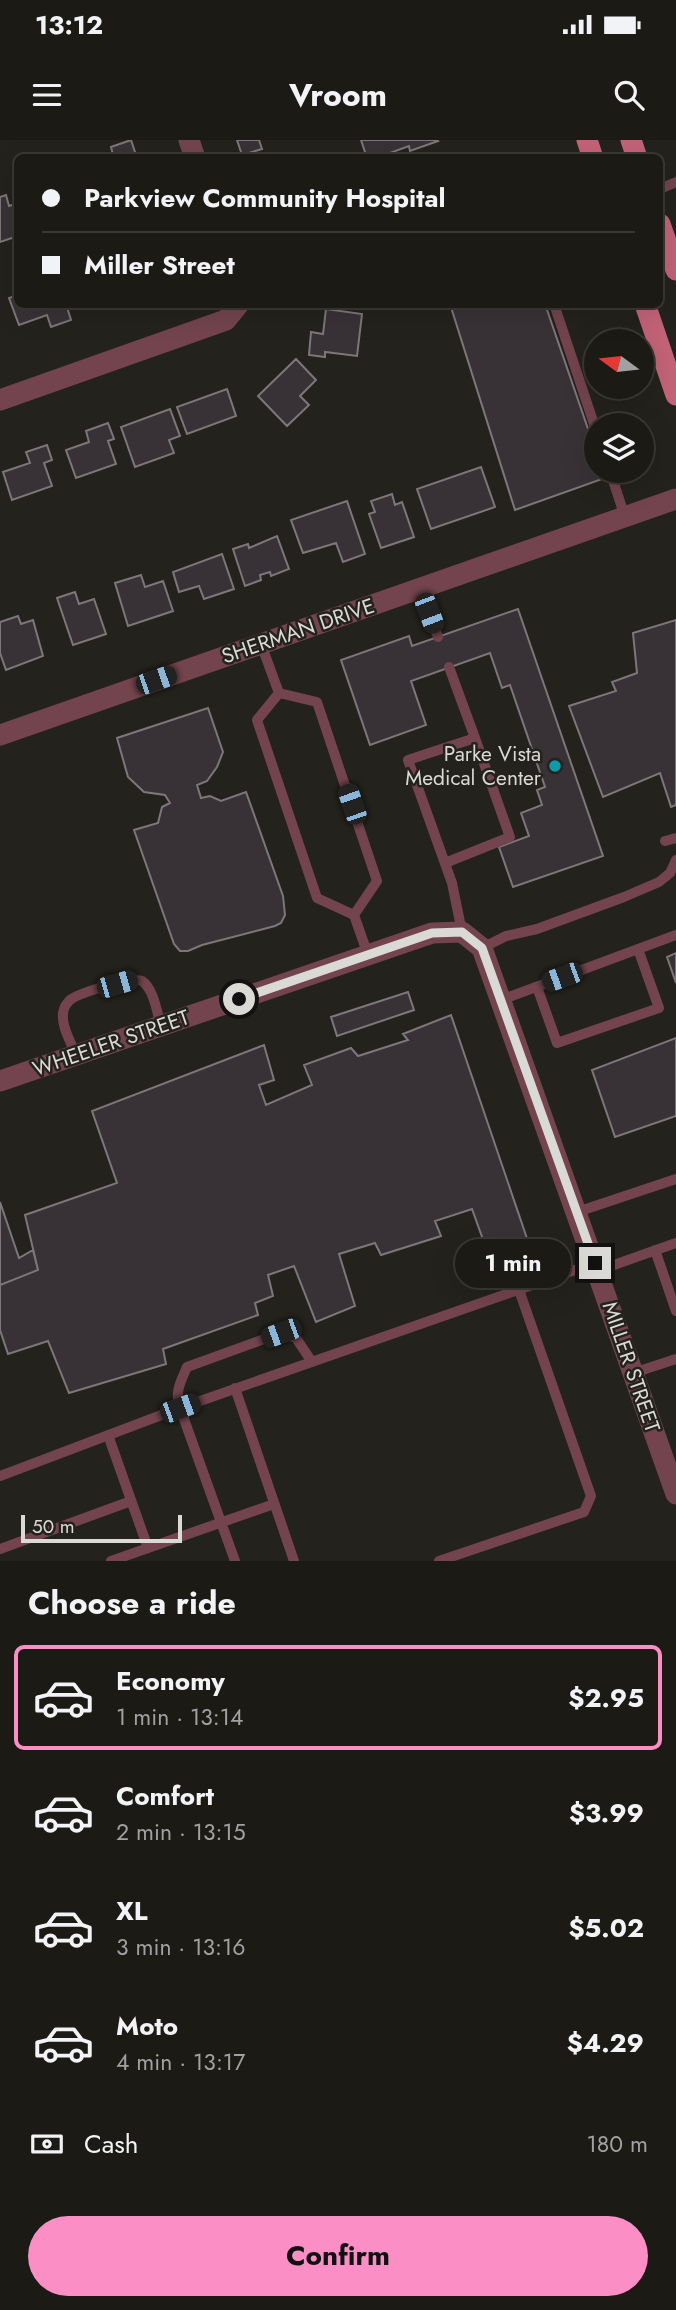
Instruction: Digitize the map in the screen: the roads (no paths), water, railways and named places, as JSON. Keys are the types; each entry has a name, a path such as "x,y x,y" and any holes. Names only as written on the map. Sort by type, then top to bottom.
{"main road":[{"path":"663,233 676,270"},
{"path":"646,308 676,396"}],"street":[{"path":"0,400 226,320 236,308"},
{"name":"SHERMAN DRIVE","path":"0,734 676,499"},
{"path":"462,932 482,948"},
{"name":"WHEELER STREET","path":"0,1081 432,933 462,932"},
{"name":"MILLER STREET","path":"482,948 676,1494"}],"lane":[{"path":"555,308 590,413"},
{"path":"614,483 625,517"},
{"path":"420,589 438,637"},
{"path":"261,644 279,693"},
{"path":"445,863 510,837 449,667"},
{"path":"279,693 257,720 317,898 354,915 368,955"},
{"path":"279,693 317,702 322,715 377,881 354,915"},
{"path":"462,932 452,883 408,760 475,738"},
{"path":"482,948 506,936 537,929 624,897 659,881 670,873 676,860"},
{"path":"500,1000 676,935"},
{"path":"537,986 557,1043 659,1008 638,949"},
{"path":"76,1055 63,1022 63,1011 68,1001 78,996 133,979 142,981 151,993 161,1026"},
{"path":"577,1212 676,1179"},
{"path":"0,1476 235,1388 519,1290 676,1243"},
{"path":"655,1250 676,1311"},
{"path":"439,1561 584,1512 591,1496 519,1290"},
{"path":"234,1561 177,1399 179,1384 187,1367 281,1333 296,1338 312,1362"},
{"path":"633,1373 676,1359"},
{"path":"235,1388 293,1561"},
{"path":"108,1435 148,1548"},
{"path":"0,1549 131,1501"},
{"path":"111,1561 274,1504"}],"place":[{"name":"Parke Vista Medical Center","path":"555,766"}]}
